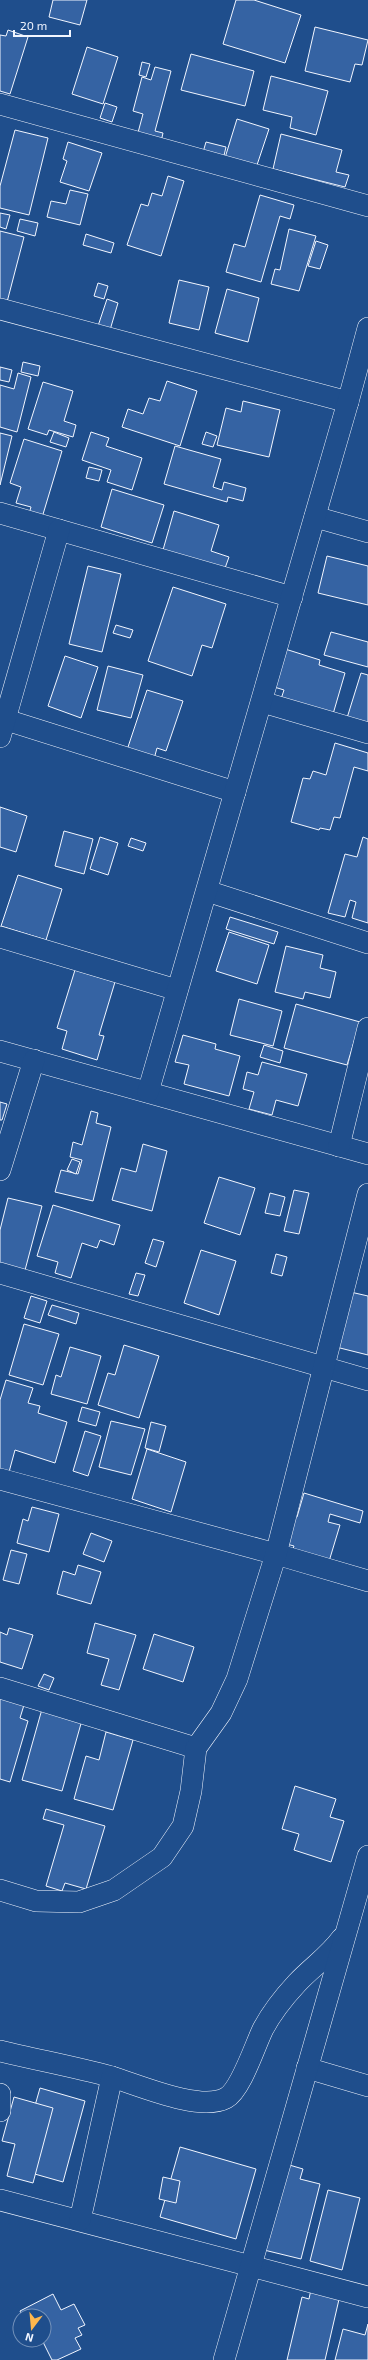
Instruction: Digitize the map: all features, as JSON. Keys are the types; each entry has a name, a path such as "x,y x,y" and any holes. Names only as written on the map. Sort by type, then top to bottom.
{"street":[{"path":"0,104 368,206"},
{"path":"0,309 348,402"},
{"path":"148,1092 367,335"},
{"path":"0,513 292,597"},
{"path":"315,517 368,532"},
{"path":"59,530 2,725 235,792"},
{"path":"262,702 368,733"},
{"path":"207,891 368,943"},
{"path":"0,937 177,990"},
{"path":"339,1146 368,1028"},
{"path":"0,1051 368,1154"},
{"path":"0,1170 34,1060"},
{"path":"0,1890 36,1902 79,1902 114,1890 162,1857 183,1826 191,1791 196,1748 221,1713 237,1679 276,1554 368,1194"},
{"path":"2,1280 368,1380"},
{"path":"0,1480 276,1554 368,1581"},
{"path":"0,1688 196,1748"},
{"path":"224,2360 307,2068 367,1866"},
{"path":"0,2051 112,2077 171,2096 195,2101 212,2101 226,2097 236,2085 263,2029 276,2009 298,1982 332,1952 347,1931"},
{"path":"307,2068 368,2086"},
{"path":"80,2220 112,2077"},
{"path":"0,2200 368,2297"}],"building":[{"path":"53,0 87,0 80,25 49,17"},
{"path":"236,0 254,0 301,15 285,63 223,44"},
{"path":"315,27 368,40 362,65 355,64 350,82 305,71"},
{"path":"8,30 28,37 10,94 0,91 0,35 6,36"},
{"path":"87,47 118,57 103,104 72,94"},
{"path":"191,54 254,71 245,106 181,90"},
{"path":"142,62 150,64 146,77 139,75"},
{"path":"155,67 171,71 155,131 163,133 160,146 136,140 143,114 133,111 142,77 151,80"},
{"path":"271,76 328,91 316,135 290,128 292,117 263,110"},
{"path":"105,103 117,107 112,122 100,118"},
{"path":"237,119 269,129 255,171 224,161"},
{"path":"15,130 48,138 29,215 0,208 0,186"},
{"path":"281,134 342,150 336,172 349,175 345,187 273,169"},
{"path":"68,142 102,153 89,191 60,182 67,161 63,159"},
{"path":"206,142 226,147 222,164 201,159"},
{"path":"168,176 184,181 161,256 127,245 141,204 148,206 152,193 162,196"},
{"path":"70,190 88,194 80,225 47,217 51,201 66,204"},
{"path":"260,195 294,205 290,219 280,216 261,282 226,272 234,244 245,247"},
{"path":"0,213 10,215 6,229 0,227"},
{"path":"20,219 38,223 35,236 17,231"},
{"path":"289,229 316,236 299,291 271,284 275,269 280,270"},
{"path":"0,231 24,237 6,306 0,305"},
{"path":"86,234 114,243 111,253 83,245"},
{"path":"316,241 328,245 320,269 308,266"},
{"path":"179,280 209,287 199,330 169,323"},
{"path":"98,283 108,286 104,299 94,296"},
{"path":"227,289 259,298 248,342 215,333"},
{"path":"107,299 118,303 110,330 98,326"},
{"path":"23,362 40,366 38,376 21,372"},
{"path":"0,367 12,370 9,382 0,380"},
{"path":"18,373 31,377 17,432 0,427 0,385 14,389"},
{"path":"167,381 197,391 180,446 122,427 128,409 143,414 149,398 160,401"},
{"path":"43,382 73,391 64,421 76,425 73,437 49,430 47,435 28,429"},
{"path":"243,401 280,410 269,457 217,445 226,408 241,412"},
{"path":"54,432 69,438 66,447 50,442"},
{"path":"91,432 109,438 106,446 142,458 132,490 107,482 111,470 82,460"},
{"path":"206,432 217,436 213,447 202,444"},
{"path":"0,433 12,436 0,485"},
{"path":"24,439 62,451 41,521 28,517 31,507 16,503 21,487 10,483"},
{"path":"175,446 221,459 213,487 222,490 224,482 246,488 243,501 228,497 227,502 164,484"},
{"path":"89,467 102,470 99,481 86,478"},
{"path":"112,489 164,505 152,543 101,527"},
{"path":"174,511 219,525 211,551 229,557 224,571 161,557"},
{"path":"327,556 368,566 368,605 318,593"},
{"path":"88,566 121,574 102,652 69,644"},
{"path":"173,587 226,604 212,648 202,645 192,676 148,661"},
{"path":"116,625 133,630 130,638 113,633"},
{"path":"331,632 368,642 368,667 324,655"},
{"path":"282,648 320,660 319,665 345,673 331,721 279,705 284,690 271,686"},
{"path":"65,656 98,667 81,718 48,706"},
{"path":"108,666 143,675 131,718 97,710"},
{"path":"361,673 368,675 368,725 347,718"},
{"path":"147,690 183,701 166,751 157,748 154,759 127,750"},
{"path":"335,743 368,753 368,771 354,767 340,818 334,817 330,830 320,828 319,830 291,822 303,778 310,779 313,771 326,775"},
{"path":"0,807 27,816 16,852 0,847"},
{"path":"64,831 93,839 84,874 55,866"},
{"path":"100,837 118,843 108,875 90,869"},
{"path":"363,837 368,839 368,923 352,918 356,902 350,900 345,917 328,913 345,854 357,857"},
{"path":"131,838 146,843 143,851 128,846"},
{"path":"18,875 62,889 46,940 1,926"},
{"path":"230,917 278,932 274,944 226,929"},
{"path":"229,932 269,945 257,984 216,971"},
{"path":"286,946 323,955 320,968 336,972 330,998 305,992 303,999 275,992"},
{"path":"75,970 115,982 99,1035 104,1036 97,1060 62,1049 67,1031 57,1028"},
{"path":"239,999 282,1011 273,1046 230,1035"},
{"path":"296,1004 360,1022 347,1065 284,1048"},
{"path":"183,1035 216,1044 215,1049 240,1056 229,1096 184,1084 189,1065 175,1062"},
{"path":"264,1045 283,1051 280,1063 260,1057"},
{"path":"262,1062 307,1074 298,1106 276,1100 272,1115 249,1109 254,1092 243,1089 247,1072 258,1075"},
{"path":"0,1102 7,1104 2,1120 0,1120"},
{"path":"91,1111 98,1113 96,1123 111,1127 93,1201 55,1192 61,1170 78,1174 82,1160 70,1157 73,1142 82,1145"},
{"path":"143,1144 167,1151 152,1211 112,1200 121,1168 136,1172"},
{"path":"72,1159 80,1162 76,1174 67,1170"},
{"path":"219,1177 255,1188 240,1235 204,1223"},
{"path":"294,1190 309,1193 299,1234 284,1231"},
{"path":"270,1193 285,1197 280,1216 265,1213"},
{"path":"8,1198 42,1206 24,1274 0,1268 0,1230"},
{"path":"53,1205 120,1225 114,1245 100,1240 97,1248 82,1243 71,1278 55,1273 58,1262 37,1256"},
{"path":"153,1239 164,1242 156,1267 145,1263"},
{"path":"201,1250 236,1261 219,1315 184,1303"},
{"path":"276,1254 287,1257 282,1276 271,1273"},
{"path":"136,1273 145,1275 138,1296 129,1294"},
{"path":"346,1291 368,1296 368,1355 332,1346"},
{"path":"31,1296 47,1301 40,1323 24,1318"},
{"path":"52,1305 79,1313 76,1324 48,1315"},
{"path":"24,1324 59,1334 43,1385 9,1375"},
{"path":"124,1345 159,1356 139,1418 98,1405 108,1373 115,1375"},
{"path":"70,1347 101,1356 87,1404 51,1394 56,1375 61,1377"},
{"path":"6,1380 33,1388 28,1403 40,1406 38,1413 67,1422 55,1463 15,1450 9,1472 0,1469 0,1400"},
{"path":"82,1407 100,1412 96,1426 78,1421"},
{"path":"111,1421 145,1429 131,1475 99,1467"},
{"path":"151,1422 166,1426 159,1452 145,1448"},
{"path":"85,1431 101,1436 88,1476 73,1471"},
{"path":"147,1449 186,1462 171,1512 132,1499"},
{"path":"304,1493 363,1511 360,1523 330,1514 328,1522 340,1525 327,1568 290,1557 294,1546 272,1540 280,1512 297,1517"},
{"path":"32,1507 59,1514 49,1552 17,1543 23,1519 28,1521"},
{"path":"91,1533 112,1541 104,1562 83,1554"},
{"path":"11,1550 27,1554 19,1584 3,1580"},
{"path":"78,1565 101,1572 91,1604 57,1594 63,1571 75,1575"},
{"path":"95,1623 136,1635 119,1690 101,1685 109,1659 87,1653"},
{"path":"9,1628 33,1635 22,1669 0,1662 0,1632 7,1635"},
{"path":"154,1634 194,1647 183,1682 143,1669"},
{"path":"44,1674 54,1678 49,1690 38,1686"},
{"path":"0,1698 24,1705 20,1718 28,1721 10,1782 0,1779"},
{"path":"42,1709 82,1720 62,1791 22,1780"},
{"path":"106,1732 133,1740 113,1810 74,1799 86,1756 99,1760"},
{"path":"295,1786 336,1799 330,1817 344,1821 331,1862 294,1850 299,1834 282,1829"},
{"path":"46,1809 105,1826 86,1889 65,1883 62,1891 46,1886 64,1825 43,1819"},
{"path":"40,2088 85,2101 63,2182 17,2169"},
{"path":"14,2097 53,2108 33,2183 7,2176 15,2144 2,2141"},
{"path":"180,2147 256,2169 236,2239 160,2217"},
{"path":"286,2164 303,2169 300,2179 320,2184 301,2259 264,2250"},
{"path":"163,2177 180,2181 176,2203 159,2199"},
{"path":"328,2190 360,2198 342,2270 310,2261"},
{"path":"311,2289 340,2295 325,2360 287,2360 302,2297 309,2299"},
{"path":"53,2294 61,2310 74,2304 85,2325 78,2328 82,2335 75,2338 81,2349 57,2360 52,2360 46,2348 52,2348 52,2308 26,2308"},
{"path":"368,2324 368,2360 335,2360 343,2329 365,2335"}]}
